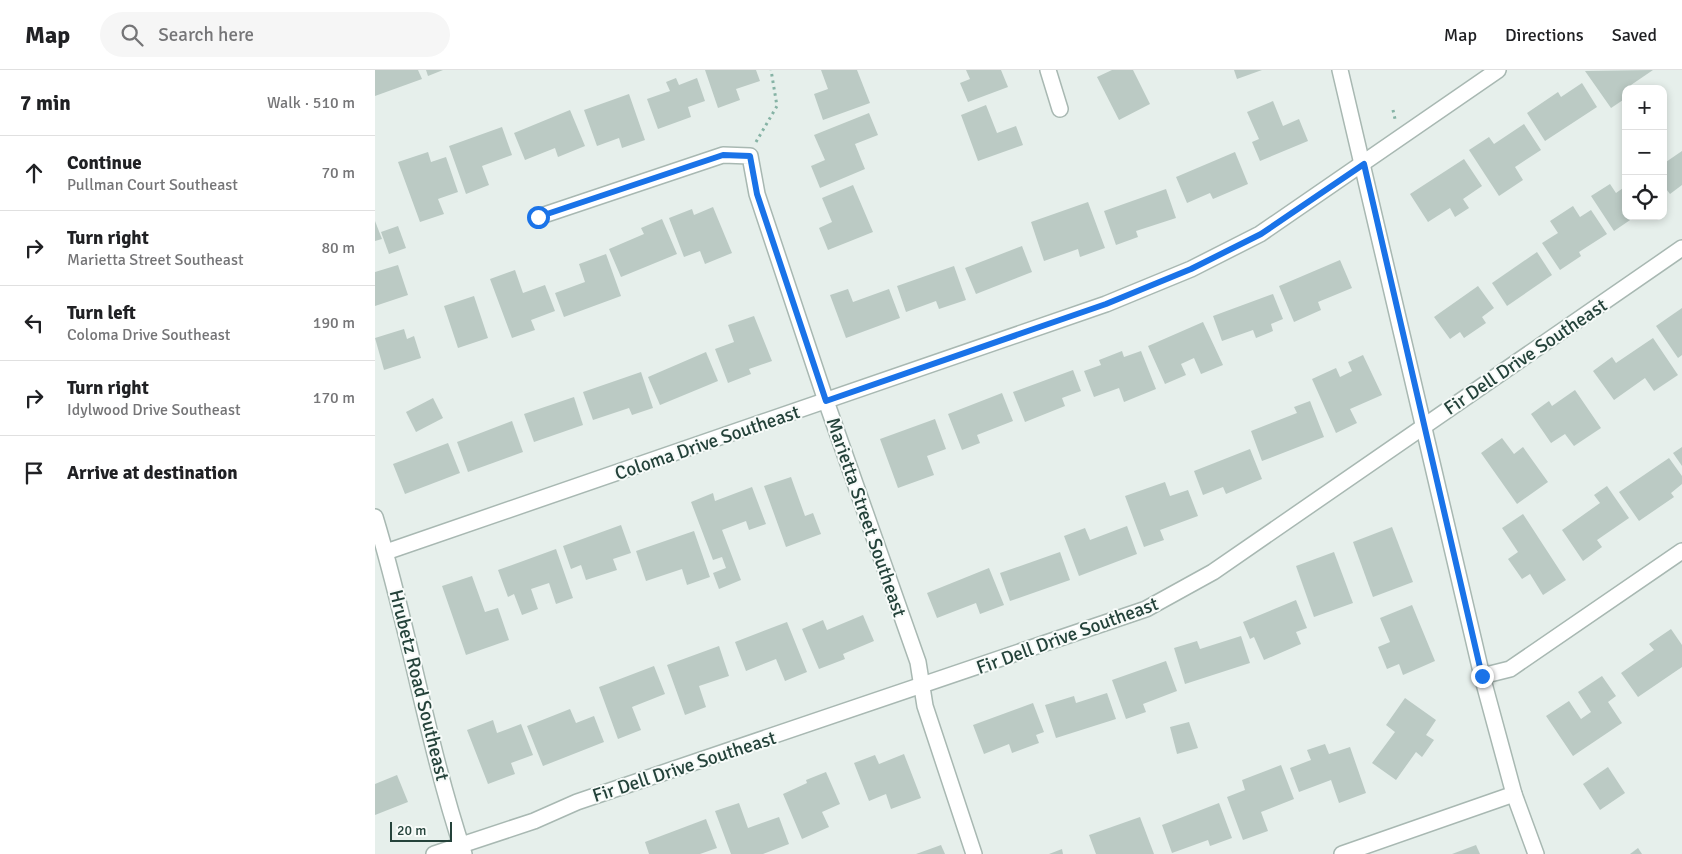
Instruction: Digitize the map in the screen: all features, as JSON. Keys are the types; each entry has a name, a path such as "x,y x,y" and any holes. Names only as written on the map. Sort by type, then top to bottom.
{"street":[{"path":"1048,70 1060,109"},
{"path":"1340,70 1364,164 1482,676 1514,794 1536,854"},
{"name":"Coloma Drive Southeast","path":"386,552 1106,304 1191,269 1261,234 1498,70"},
{"path":"538,217 723,155 750,156"},
{"name":"Marietta Street Southeast","path":"750,156 757,194 826,401 918,662 925,706 974,854"},
{"name":"Fir Dell Drive Southeast","path":"434,854 462,849 577,802 1146,609 1213,572 1682,248"},
{"name":"Hrubetz Road Southeast","path":"375,517 400,600 433,748 462,849"},
{"path":"1482,676 1499,674 1510,670 1682,551"},
{"path":"1342,854 1514,794"}],"path":[{"path":"750,156 763,127 777,106 771,70"}],"building":[{"path":"375,70 418,70 422,79 375,96"},
{"path":"426,70 443,70 428,76"},
{"path":"705,70 756,70 760,81 736,89 740,100 718,108"},
{"path":"821,70 857,70 870,103 823,120 814,94 828,89"},
{"path":"966,70 1001,70 1008,87 968,102 960,83 970,79"},
{"path":"1112,70 1133,70 1150,104 1119,120 1097,77"},
{"path":"1234,70 1262,70 1237,79"},
{"path":"1653,70 1631,85 1622,85 1622,101 1611,108 1585,71"},
{"path":"676,78 679,85 697,78 705,101 688,107 691,117 658,129 647,99 670,91 666,82"},
{"path":"1582,83 1597,107 1545,141 1527,113 1558,92 1561,97"},
{"path":"629,94 645,140 622,148 619,138 597,146 584,110"},
{"path":"1273,101 1283,126 1299,119 1308,141 1260,161 1252,142 1259,139 1247,112"},
{"path":"986,105 997,133 1016,126 1023,145 978,161 961,115"},
{"path":"570,110 585,146 558,157 555,148 525,160 514,133"},
{"path":"869,113 878,135 855,144 865,169 820,188 811,166 825,160 814,135"},
{"path":"1524,124 1541,150 1515,167 1523,180 1499,196 1469,150 1489,137 1494,144"},
{"path":"502,127 512,155 482,166 489,185 466,194 449,146"},
{"path":"1682,151 1682,185 1670,194 1667,190 1667,161"},
{"path":"428,152 431,162 446,157 458,192 438,199 444,214 420,222 398,162"},
{"path":"1235,152 1248,184 1213,199 1210,193 1187,203 1176,177"},
{"path":"1464,159 1482,186 1463,199 1469,208 1455,217 1450,208 1428,222 1410,194"},
{"path":"1610,184 1616,193 1622,189 1622,220 1630,220 1614,231 1591,196"},
{"path":"853,185 873,232 828,250 819,228 832,222 822,198"},
{"path":"1166,189 1176,218 1136,231 1138,237 1116,245 1104,211"},
{"path":"1088,202 1105,248 1080,257 1078,249 1044,261 1031,222"},
{"path":"1573,206 1580,217 1591,210 1607,234 1579,252 1581,256 1560,270 1542,243 1558,233 1550,221"},
{"path":"713,207 732,253 705,264 700,251 684,257 669,218 692,209 694,215"},
{"path":"662,219 677,254 621,277 609,249 644,234 641,228"},
{"path":"375,221 382,239 375,241"},
{"path":"398,226 406,248 389,254 381,232"},
{"path":"1022,246 1032,272 976,294 965,268"},
{"path":"1537,252 1552,275 1507,306 1492,283"},
{"path":"606,254 621,296 564,317 555,293 585,282 579,264"},
{"path":"1340,260 1352,288 1318,302 1321,310 1294,322 1279,286"},
{"path":"398,265 408,295 375,306 375,272"},
{"path":"954,266 966,300 939,309 936,301 906,312 897,286"},
{"path":"515,270 523,293 545,285 555,311 531,320 535,330 512,338 490,279"},
{"path":"1478,286 1494,308 1482,317 1486,323 1464,338 1460,332 1450,339 1434,317"},
{"path":"848,289 853,302 889,289 900,318 846,338 830,295"},
{"path":"1273,294 1283,319 1271,324 1273,331 1256,338 1253,330 1222,341 1213,316"},
{"path":"474,296 488,338 458,348 444,306"},
{"path":"1682,308 1682,355 1678,358 1656,326"},
{"path":"754,316 772,361 749,369 751,374 728,383 715,349 734,342 728,325"},
{"path":"1203,322 1223,365 1201,374 1194,358 1181,364 1186,375 1165,384 1148,346"},
{"path":"404,329 407,339 414,336 421,358 384,370 375,338"},
{"path":"1653,338 1678,375 1654,391 1645,378 1614,400 1593,371 1612,357 1616,363"},
{"path":"1122,351 1124,357 1141,351 1156,389 1124,402 1119,388 1094,397 1084,371 1101,365 1099,360"},
{"path":"706,352 718,381 660,405 648,377"},
{"path":"1363,355 1382,395 1350,409 1357,423 1336,433 1312,379 1336,368 1340,377 1352,371 1348,362"},
{"path":"1073,370 1081,391 1062,398 1065,406 1025,422 1013,392"},
{"path":"641,372 653,408 632,415 629,408 593,420 583,392"},
{"path":"1575,390 1601,428 1574,446 1565,434 1551,443 1531,414 1549,401 1552,406"},
{"path":"1002,393 1013,421 977,435 980,443 962,450 948,414"},
{"path":"574,397 583,425 534,442 524,414"},
{"path":"433,398 443,418 416,432 406,412"},
{"path":"1310,401 1324,437 1262,461 1251,431 1297,413 1294,407"},
{"path":"935,419 946,449 927,456 934,475 898,488 880,439"},
{"path":"512,421 523,452 468,472 457,442"},
{"path":"1502,438 1514,454 1523,447 1548,482 1517,504 1481,453"},
{"path":"448,443 460,473 405,494 393,464"},
{"path":"1682,447 1682,466 1673,453"},
{"path":"1250,449 1262,479 1226,494 1223,487 1203,495 1194,471"},
{"path":"1669,458 1682,476 1682,484 1671,493 1674,497 1639,521 1619,492"},
{"path":"791,477 805,516 813,513 821,534 786,547 764,486"},
{"path":"1165,482 1170,496 1188,490 1198,516 1160,530 1164,540 1144,547 1125,496"},
{"path":"1607,486 1629,518 1597,540 1602,547 1583,561 1562,530 1600,503 1594,495"},
{"path":"752,487 766,524 749,530 746,521 722,530 741,580 719,589 713,573 726,568 722,557 713,560 691,502 713,493 715,501"},
{"path":"1523,514 1566,580 1543,595 1530,574 1522,579 1508,559 1518,552 1502,528"},
{"path":"621,525 631,553 613,559 617,570 586,580 581,565 571,569 563,546"},
{"path":"1127,526 1137,554 1079,576 1064,536 1085,528 1090,540"},
{"path":"1392,527 1413,582 1373,597 1353,542"},
{"path":"694,531 710,577 687,585 682,569 646,581 636,551"},
{"path":"556,549 573,598 556,604 549,583 531,589 538,609 522,615 514,594 508,597 498,570"},
{"path":"1060,552 1070,580 1010,601 1000,573"},
{"path":"1334,552 1353,603 1314,617 1296,566"},
{"path":"989,568 1004,605 980,614 976,603 937,618 927,593"},
{"path":"472,576 485,612 498,608 509,640 466,655 442,586"},
{"path":"1296,600 1307,628 1296,632 1301,644 1264,660 1254,637 1250,639 1243,622"},
{"path":"1412,605 1435,661 1403,675 1399,664 1387,669 1378,647 1390,642 1380,618"},
{"path":"863,615 874,641 843,654 845,659 819,669 802,629 823,620 827,630"},
{"path":"787,622 807,672 785,681 776,659 746,671 735,642"},
{"path":"1671,629 1682,645 1682,667 1638,697 1621,673 1654,650 1649,644"},
{"path":"1241,636 1250,663 1185,684 1174,648 1197,641 1200,649"},
{"path":"719,646 729,676 699,686 706,707 685,715 667,665"},
{"path":"1166,661 1177,691 1143,704 1146,712 1126,719 1112,680"},
{"path":"654,666 665,694 632,707 641,730 618,739 599,687"},
{"path":"1602,676 1616,696 1608,702 1622,723 1573,756 1546,716 1569,701 1581,719 1591,712 1578,692"},
{"path":"1107,693 1116,719 1056,738 1045,705 1074,696 1076,703"},
{"path":"1405,698 1436,720 1426,735 1434,740 1422,757 1416,752 1396,780 1372,763 1395,732 1386,725"},
{"path":"1033,703 1044,732 1036,735 1039,743 1012,753 1009,744 984,754 973,725"},
{"path":"570,709 576,723 594,716 604,742 543,766 527,726"},
{"path":"493,720 497,733 521,724 533,755 511,763 515,774 488,784 467,730"},
{"path":"1189,722 1198,748 1177,754 1170,727"},
{"path":"1325,744 1329,754 1350,747 1366,793 1339,803 1331,780 1299,792 1290,768 1311,760 1307,750"},
{"path":"904,754 921,798 891,809 886,794 869,801 854,763 875,755 879,764"},
{"path":"1281,765 1294,799 1261,812 1268,831 1243,840 1227,797 1245,790 1242,780"},
{"path":"1608,767 1625,793 1600,810 1583,784"},
{"path":"826,772 840,804 822,812 829,827 802,839 783,794 807,783 806,780"},
{"path":"397,775 408,802 375,815 375,784"},
{"path":"739,803 748,828 779,817 789,844 763,854 731,854 715,811"},
{"path":"1219,803 1232,838 1210,846 1208,840 1172,853 1162,825"},
{"path":"1140,817 1154,854 1096,854 1089,835"},
{"path":"706,819 717,848 700,854 649,854 645,842"},
{"path":"941,845 945,854 916,854"},
{"path":"1476,845 1480,854 1452,854"},
{"path":"1638,848 1642,854 1630,854"},
{"path":"1062,849 1063,854 1049,854"}],"route":[{"path":"538,217 723,155 750,156 757,194 826,401 1106,304 1191,269 1261,234 1364,164 1482,676"}]}
